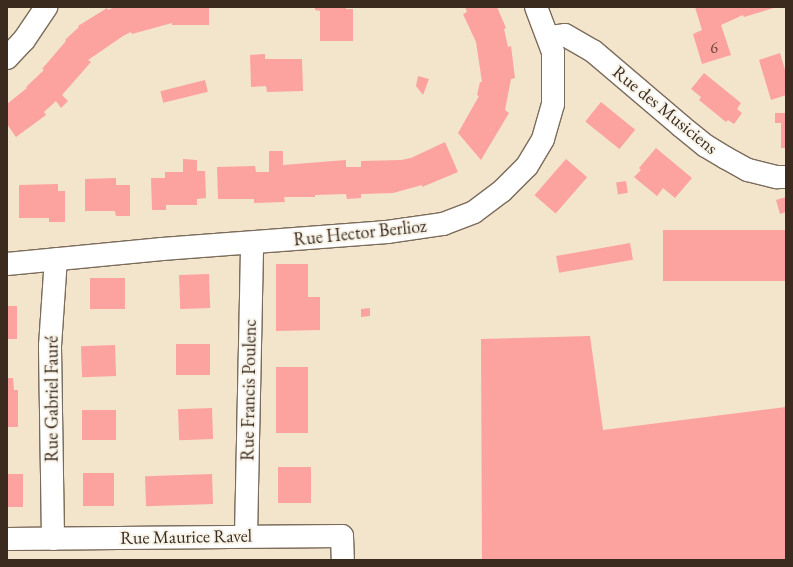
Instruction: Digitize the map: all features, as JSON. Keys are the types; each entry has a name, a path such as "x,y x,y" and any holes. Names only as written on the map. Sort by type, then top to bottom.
{"street":[{"path":"7,58 24,40 46,7"},
{"name":"Rue Hector Berlioz","path":"7,264 162,248 252,243 387,232 443,224 474,212 502,191 527,166 543,139 553,104 553,52 549,37 536,7"},
{"name":"Rue des Musiciens","path":"549,37 565,34 593,51 681,126 706,146 726,158 748,170 786,178"},
{"name":"Rue Francis Poulenc","path":"246,536 252,243"},
{"name":"Rue Gabriel Fauré","path":"53,539 50,346 56,259"},
{"name":"Rue Maurice Ravel","path":"7,539 342,536 343,560"}],"building":[{"path":"115,7 209,7 209,25 172,25 172,23 132,34 131,32 123,36 88,60 91,62 62,95 68,101 61,108 56,101 44,112 46,115 16,137 7,124 7,104 27,88 26,87 44,70 42,69 66,41 65,40 79,27 78,26 107,8 108,10"},
{"path":"315,7 346,7 346,9 353,9 353,41 320,41 320,11 315,10"},
{"path":"465,7 497,7 506,28 504,29 508,47 511,46 515,78 511,79 505,110 509,113 481,160 458,133 479,96 477,95 480,82 482,82 476,42 463,14 467,12"},
{"path":"695,7 777,7 744,17 743,15 721,25 731,55 702,64 693,34 702,30"},
{"path":"780,53 786,73 786,95 771,100 759,60"},
{"path":"265,54 265,59 302,59 303,91 267,92 266,86 251,87 250,55"},
{"path":"704,73 741,103 737,109 742,113 734,124 728,120 726,122 699,100 701,97 691,89"},
{"path":"418,76 429,79 423,95 416,86"},
{"path":"205,80 208,92 163,103 160,91"},
{"path":"601,102 635,130 619,149 585,121"},
{"path":"775,113 786,113 786,148 781,148 781,123 775,123"},
{"path":"445,142 458,172 422,187 422,185 393,193 361,194 361,198 347,199 346,194 315,195 315,197 284,197 285,202 254,203 254,199 218,199 217,167 255,166 256,172 269,172 269,151 283,151 283,165 346,160 346,167 361,167 361,161 401,160 411,158"},
{"path":"656,148 692,178 675,198 663,188 657,196 634,177 641,170 639,168"},
{"path":"183,159 197,160 197,171 205,171 206,198 197,199 197,205 166,205 166,210 152,210 151,178 165,178 165,172 183,172"},
{"path":"566,159 587,177 556,214 535,195"},
{"path":"116,178 116,185 130,185 130,216 116,216 115,211 85,211 85,179"},
{"path":"626,181 628,193 618,194 616,183"},
{"path":"58,184 58,191 65,191 65,222 49,222 49,218 19,218 19,185"},
{"path":"786,197 786,212 780,214 776,200"},
{"path":"663,230 786,230 786,281 663,281"},
{"path":"630,243 633,260 559,273 556,256"},
{"path":"276,264 308,264 308,297 320,297 320,330 276,331"},
{"path":"209,274 210,308 180,309 179,275"},
{"path":"90,278 125,278 125,309 90,309"},
{"path":"7,306 17,306 17,339 7,339"},
{"path":"370,308 370,316 361,317 361,309"},
{"path":"590,336 603,430 786,407 786,560 482,560 481,339"},
{"path":"176,344 210,344 210,375 176,375"},
{"path":"115,345 116,376 82,377 81,346"},
{"path":"276,367 308,367 308,433 276,433"},
{"path":"7,378 13,378 14,390 18,390 18,427 7,427"},
{"path":"212,408 213,439 179,440 178,409"},
{"path":"82,410 116,410 116,440 82,440"},
{"path":"278,467 311,467 311,503 278,503"},
{"path":"83,473 114,473 114,506 83,506"},
{"path":"7,474 23,474 23,507 7,507"},
{"path":"212,474 213,504 146,506 145,476"}]}
